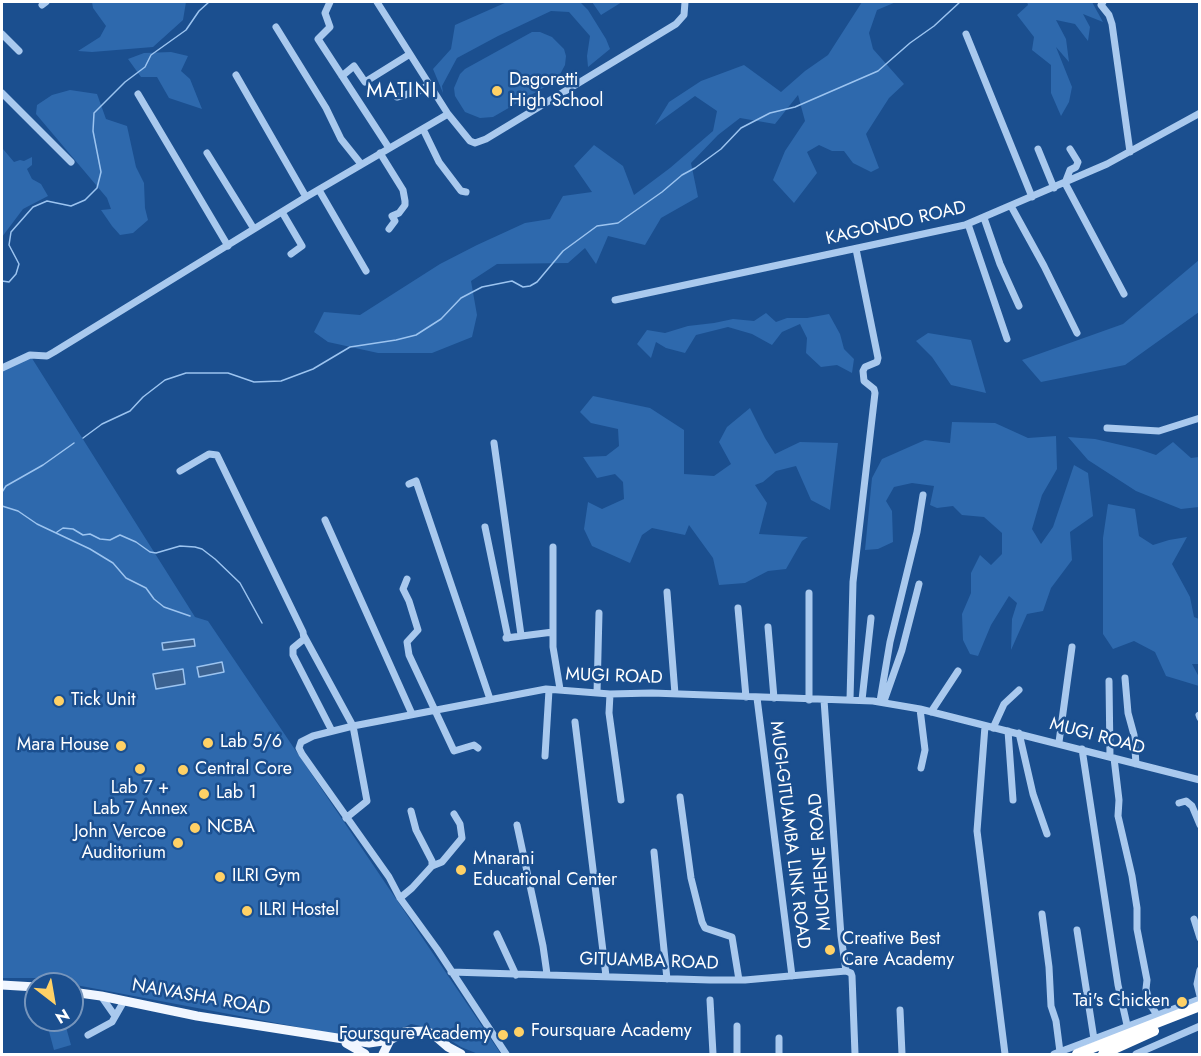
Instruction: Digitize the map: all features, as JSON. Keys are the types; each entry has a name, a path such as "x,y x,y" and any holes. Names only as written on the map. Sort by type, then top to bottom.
{"highway":[{"path":"1077,1054 1200,1006"},
{"path":"1102,1054 1200,1014"}],"main road":[{"path":"2,985 24,986"},
{"name":"NAIVASHA ROAD","path":"84,994 197,1016 369,1043 390,1040 404,1032 425,1031 434,1034 450,1051 461,1054"},
{"name":"NAIVASHA ROAD","path":"324,1036 347,1043 365,1054"},
{"path":"384,1054 390,1040"}],"street":[{"path":"330,2 325,12 330,27 318,39 389,148"},
{"path":"377,2 448,114 470,141 475,143 486,140 676,24 684,15 685,2"},
{"path":"1103,2 1101,5 1109,15 1112,24 1130,152"},
{"path":"276,27 326,108 341,139 362,164"},
{"path":"2,34 19,51"},
{"path":"966,34 1032,197"},
{"path":"342,75 354,66 365,82 410,54"},
{"path":"236,75 306,196"},
{"path":"397,97 419,91 430,84"},
{"path":"2,93 71,162"},
{"path":"138,94 228,246"},
{"name":"KAGONDO ROAD","path":"615,300 968,224 1054,188 1130,152 1200,113"},
{"path":"2,368 30,356 46,356 54,352 306,196 448,114"},
{"path":"423,129 439,162 461,191 466,192"},
{"path":"1038,149 1054,188"},
{"path":"1070,149 1078,162 1076,167 1070,170 1065,183 1124,294"},
{"path":"207,153 254,229"},
{"path":"380,153 402,190 405,201 399,213 392,216 395,221 389,229"},
{"path":"319,190 366,271"},
{"path":"1011,206 1077,333"},
{"path":"282,212 302,246 291,254"},
{"path":"984,218 999,264 1019,306"},
{"path":"968,224 1007,339"},
{"path":"850,700 853,582 875,393 874,389 864,381 862,371 865,367 877,362 878,358 856,249"},
{"path":"1107,428 1159,431 1200,418"},
{"path":"494,443 521,635"},
{"path":"180,471 209,454 217,455 304,636 353,726 367,801 346,818"},
{"path":"409,484 416,481 490,699"},
{"path":"504,485 512,570"},
{"path":"882,701 890,642 917,532 923,495"},
{"path":"325,520 412,714"},
{"path":"484,527 506,639 553,632"},
{"path":"553,547 553,647 560,689"},
{"path":"406,579 403,590 409,601 417,630 406,645 454,751 474,745 478,748"},
{"path":"882,701 902,650 919,584"},
{"path":"666,592 675,694"},
{"path":"809,593 809,700"},
{"path":"738,608 746,697"},
{"path":"597,693 599,613"},
{"path":"862,700 871,618"},
{"path":"768,627 774,698"},
{"path":"304,636 302,641 293,648 293,655 332,731"},
{"path":"1059,742 1072,647"},
{"path":"932,712 958,671"},
{"path":"1125,678 1136,764"},
{"path":"1109,681 1112,757 1119,800 1118,816 1134,886 1137,929 1147,980 1146,989 1150,1004 1157,1014"},
{"name":"MUGI ROAD","path":"506,1054 299,748 301,742 353,726 490,699 560,689 610,694 862,700 882,701 920,709 1059,742 1200,780"},
{"path":"545,756 549,690"},
{"path":"1005,1054 977,831 989,727 1004,704 1019,690"},
{"path":"610,694 609,713 621,800"},
{"name":"MUGI-GITUAMBA LINK ROAD","path":"757,698 792,976"},
{"name":"MUCHENE ROAD","path":"824,700 841,936 846,971 852,976 855,1054"},
{"path":"920,709 925,750 921,768"},
{"path":"575,722 606,976"},
{"path":"1008,731 1013,800"},
{"path":"1019,733 1033,794 1047,834"},
{"path":"1082,749 1118,985 1127,1025"},
{"path":"680,797 691,878 702,922 705,928 732,937 739,980"},
{"path":"1179,803 1186,801 1191,806 1200,825"},
{"path":"411,811 416,830 432,861 432,866"},
{"path":"400,898 432,866 442,862 462,838 460,824 454,814"},
{"path":"517,825 547,974"},
{"path":"654,852 667,979"},
{"path":"1042,914 1051,1006 1056,1021 1057,1053 1200,997 1197,984 1200,970"},
{"path":"1194,919 1200,938"},
{"path":"1077,930 1094,1039"},
{"path":"497,934 516,975"},
{"name":"GITUAMBA ROAD","path":"451,972 739,980 846,971"},
{"path":"101,996 115,1016"},
{"path":"710,1000 713,1054"},
{"path":"88,1035 112,1022 124,1001"},
{"path":"900,1010 902,1054"},
{"path":"737,1026 737,1054"},
{"path":"1136,1054 1200,1026"},
{"path":"779,1038 779,1054"}],"shaded area":[{"path":"92,2 186,2 183,20 153,47 78,51 100,37 106,26 93,8"},
{"path":"507,2 580,2 588,10 610,49 588,67 590,36 569,12 551,11 457,58 442,86 443,93 433,69 451,49 455,25"},
{"path":"592,2 622,2 601,15"},
{"path":"862,2 896,2 877,10 869,33 873,49 904,84 889,98 866,134 879,168 871,172 853,163 844,151 832,151 819,145 807,152 817,173 794,203 773,180 785,151 805,121 798,95 775,124 740,118 718,135 691,163 698,197 661,218 645,245 608,236 596,264 585,248 568,263 497,264 471,281 477,315 472,337 432,353 378,353 328,342 314,332 324,312 360,315 440,264 477,245 525,223 550,219 563,196 592,192 574,166 594,145 623,166 634,195 713,131 717,111 695,96 655,125 669,102 701,81 744,65 781,92 828,55"},
{"path":"1027,2 1092,2 1103,22 1083,14 1090,27 1088,41 1075,24 1056,20 1066,39 1069,62 1056,47 1072,87 1069,102 1061,116 1051,93 1051,65 1032,50 1034,37 1017,15 1028,5"},
{"path":"532,32 540,32 552,37 564,49 565,65 557,80 493,117 480,118 465,112 455,96 454,88 460,74"},
{"path":"171,52 188,56 181,71 190,79 202,109 169,98 157,77 141,77 128,59 144,53"},
{"path":"70,90 97,94 106,119 127,126 136,167 144,183 148,220 133,233 120,235 112,226 101,210 111,209 107,198 36,114 37,105 52,95"},
{"path":"3,149 14,162 32,157 32,165 27,169 32,179 41,184 48,196 23,209 2,237"},
{"path":"1199,260 1199,312 1125,365 1041,382 1022,360 1123,324"},
{"path":"766,313 776,322 787,318 807,318 829,314 840,334 844,349 854,359 852,373 837,365 821,367 806,353 807,338 800,324 782,332 772,345 752,334 728,327 696,335 685,353 666,348 656,342 651,358 637,344 647,330 665,333 688,326 733,319 754,321"},
{"path":"928,333 971,340 986,393 951,385 932,357 916,341"},
{"path":"28,352 195,617 208,621 501,1054 478,1054 461,1047 431,1028 411,1024 382,1038 366,1040 84,987 84,972 24,972 24,978 2,978 2,365"},
{"path":"593,396 650,408 684,430 684,474 714,476 731,464 719,442 727,427 750,408 775,454 800,442 838,443 830,510 811,500 796,466 776,471 763,482 755,485 767,503 759,534 808,537 802,541 786,569 768,571 745,583 719,585 713,558 689,525 685,535 652,528 642,535 630,563 592,546 584,529 588,502 602,509 624,499 623,482 615,474 597,478 583,457 606,456 619,446 618,429 591,423 580,412"},
{"path":"952,422 995,423 1028,438 1056,436 1057,469 1042,495 1032,529 1041,544 1053,527 1074,465 1088,473 1093,516 1070,532 1072,560 1051,588 1043,611 1027,614 1011,650 1012,619 1017,603 1009,596 991,625 978,656 970,654 963,640 962,614 971,593 971,573 980,555 991,565 1002,554 1002,533 984,517 962,515 953,506 937,508 930,505 934,486 912,483 894,487 886,501 892,511 893,542 878,549 865,550 872,478 882,459 925,440 950,443"},
{"path":"1068,437 1095,439 1156,455 1173,442 1191,458 1199,457 1199,507 1181,509 1136,491 1088,460"},
{"path":"1108,504 1135,509 1139,536 1153,545 1187,537 1172,564 1190,597 1194,617 1199,619 1199,664 1192,664 1199,677 1199,686 1166,676 1155,652 1134,641 1113,649 1103,634 1103,538"},
{"path":"194,639 195,646 163,650 162,643"},
{"path":"222,662 224,672 199,677 197,667"},
{"path":"183,669 185,684 156,689 153,674"},
{"path":"49,1032 67,1032 71,1045 54,1050"}],"waterway":[{"path":"2,281 9,282 16,274 19,264 9,245 11,232 33,207 47,201 71,206 85,200 97,188 101,172 93,131 94,113 125,82 145,67 151,55 186,30 199,11 209,2"},
{"path":"83,438 102,424 130,411 143,397 165,380 186,373 228,373 254,382 281,381 313,369 350,347 416,335 441,319 461,298 482,287 512,281 523,287 530,286 537,282 563,251 597,226 618,223 721,149 741,128 770,113 795,107 878,71 960,2"},
{"path":"2,492 6,486 43,465 74,443"},
{"path":"2,506 18,511 37,524 90,549 113,563 126,578 146,588 164,607 190,616"},
{"path":"57,532 63,528 73,529 83,535 90,534 100,539 110,540 120,535 156,553 180,546 202,549 240,583 262,623"}],"place":[{"name":"Dagoretti High School","path":"497,91"},
{"name":"Tick Unit","path":"59,701"},
{"name":"Lab 5/6","path":"208,743"},
{"name":"Mara House","path":"121,746"},
{"name":"Lab 7 + Lab 7 Annex","path":"140,769"},
{"name":"Central Core","path":"183,770"},
{"name":"Lab 1","path":"204,794"},
{"name":"NCBA","path":"195,828"},
{"name":"John Vercoe Auditorium","path":"178,843"},
{"name":"Mnarani Educational Center","path":"461,870"},
{"name":"ILRI Gym","path":"220,877"},
{"name":"ILRI Hostel","path":"247,911"},
{"name":"Creative Best Care Academy","path":"830,950"},
{"name":"Tai's Chicken","path":"1182,1002"},
{"name":"Foursquare Academy","path":"519,1032"},
{"name":"Foursqure Academy","path":"503,1035"}],"district":[{"name":"MATINI","path":"402,92"}]}
